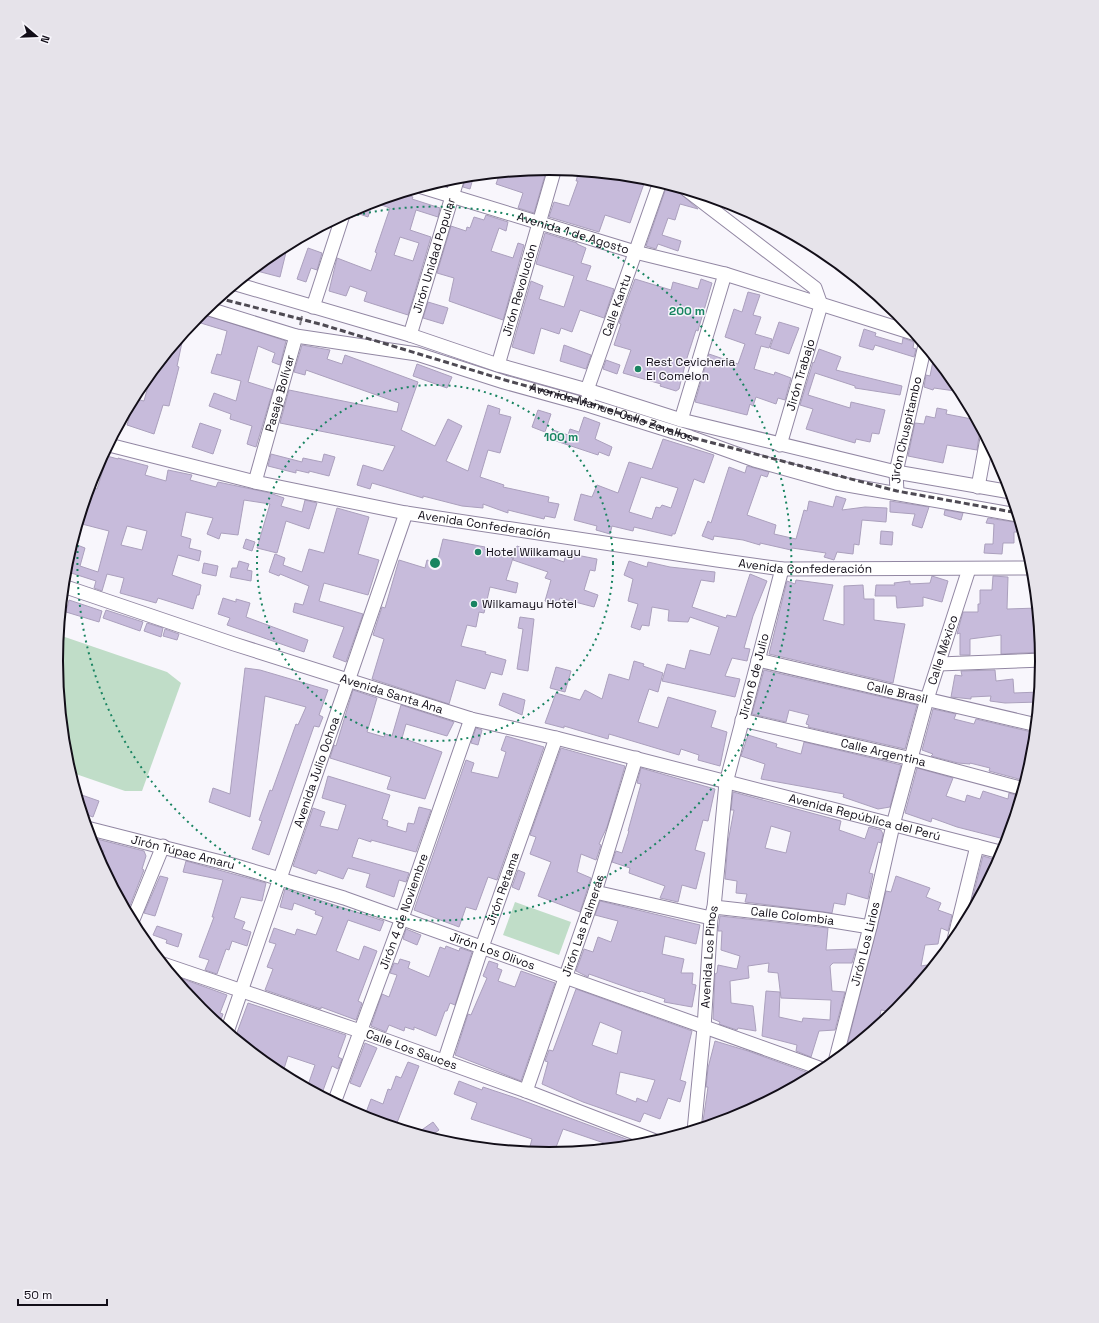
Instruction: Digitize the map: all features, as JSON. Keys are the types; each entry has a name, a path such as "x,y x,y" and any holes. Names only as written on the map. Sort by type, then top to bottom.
{"street":[{"name":"Jirón Revolución","path":"498,365 553,175"},
{"name":"Jirón Unidad Popular","path":"410,335 456,184"},
{"name":"Calle Kantu","path":"587,390 658,188"},
{"name":"Avenida 1 de Agosto","path":"432,190 635,252 725,274 906,331"},
{"path":"697,198 815,288 821,305"},
{"path":"309,306 340,222"},
{"path":"681,420 725,274"},
{"name":"Avenida Manuel Callo Zevallos","path":"241,286 410,335 498,365 587,390 681,420 896,472 1005,491"},
{"name":"Jirón Trabajo","path":"780,445 821,305"},
{"name":"Avenida Manuel Callo Zevallos","path":"213,310 296,336 417,354 504,382 591,406 760,462 836,483 897,492 1013,514"},
{"name":"Pasaje Bolívar","path":"255,482 296,336"},
{"name":"Jirón Chuspitambo","path":"897,492 896,472 924,351"},
{"path":"587,390 592,404 591,406"},
{"path":"978,487 986,445"},
{"name":"Avenida Confederación","path":"113,446 255,482 406,513 782,569 1027,568"},
{"name":"Avenida Julio Ochoa","path":"229,1027 406,513"},
{"name":"Jirón 6 de Julio","path":"726,783 782,569"},
{"name":"Calle México","path":"893,825 927,699 968,569"},
{"name":"Avenida Santa Ana","path":"69,588 234,644 471,719 636,758 726,783"},
{"name":"Calle Brasil","path":"758,660 1032,724"},
{"path":"939,664 1036,660"},
{"name":"Jirón 4 de Noviembre","path":"336,1099 402,918 471,719"},
{"name":"Calle Argentina","path":"742,720 912,759 1019,788"},
{"name":"Jirón Retama","path":"444,1062 482,947 556,738"},
{"name":"Jirón Las Palmeras","path":"526,1091 595,892 636,758"},
{"name":"Avenida República del Perú","path":"726,783 998,851"},
{"name":"Avenida Los Pinos","path":"695,1125 704,1028 712,913 726,783"},
{"name":"Jirón Los Lirios","path":"837,1053 870,927 893,825"},
{"name":"Jirón Túpac Amaru","path":"93,829 162,846 280,879"},
{"path":"135,915 162,846"},
{"path":"957,927 977,846"},
{"name":"Jirón Los Olivos","path":"280,879 402,918 704,1028 818,1067"},
{"name":"Calle Colombia","path":"595,892 712,913 821,919 870,927"},
{"name":"Calle Los Sauces","path":"172,967 241,992 360,1031 526,1091 648,1138"}],"path":[{"path":"296,336 309,306"}],"green space":[{"path":"64,637 167,672 181,683 142,791 125,791 77,774 67,725 64,693"},
{"path":"515,902 571,922 559,955 503,935"}],"building":[{"path":"545,175 534,213 518,208 523,193 496,184 498,178"},
{"path":"578,176 581,176 644,184 630,223 605,215 599,232 549,217 554,202 569,206 578,181 576,181"},
{"path":"472,181 470,189 463,187 464,183"},
{"path":"665,190 681,194 698,209 680,204 675,220 668,218 662,235 681,241 678,251 658,244 656,249 646,246"},
{"path":"410,196 413,197 412,199 440,208 438,217 416,210 410,230 431,237 408,315 364,301 367,292 350,286 346,296 329,291 337,258 371,271 377,253 375,252 390,208 382,205","holes":["400,237 419,243 413,261 394,255"]},
{"path":"371,209 368,217 359,214"},
{"path":"486,215 508,222 506,231 499,228 491,251 513,258 518,243 524,245 503,320 449,301 454,278 437,273 451,226 466,231 467,227 470,228 474,217 484,220"},
{"path":"545,233 577,243 586,248 581,263 591,266 586,280 614,289 604,318 580,310 572,332 561,328 559,334 541,328 534,354 512,347 531,281 543,286 539,299 564,307 574,276 536,264"},
{"path":"308,248 322,253 317,270 311,268 306,282 297,279"},
{"path":"286,253 280,277 259,272"},
{"path":"635,279 671,290 673,282 698,289 701,279 712,283 698,331 696,330 686,361 679,389 676,391 660,386 661,384 623,373 631,350 614,345 621,324 619,323"},
{"path":"748,292 760,295 753,315 761,317 755,334 772,339 769,348 761,346 754,369 774,375 775,372 791,378 785,400 778,398 776,404 756,397 753,406 750,404 747,415 695,402 709,354 738,364 745,344 725,337 734,309 742,312"},
{"path":"428,302 448,308 443,324 423,318"},
{"path":"207,315 286,341 280,365 272,362 275,353 258,346 248,382 273,390 256,447 247,444 252,426 230,419 231,414 209,406 214,393 236,401 241,381 211,373 217,354 221,355 227,331 200,323"},
{"path":"779,322 799,328 789,354 770,348"},
{"path":"864,329 876,333 875,336 902,344 903,338 914,342 913,348 916,349 914,357 875,345 873,350 859,346"},
{"path":"182,344 177,366 179,367 169,406 163,405 154,434 127,425 130,414 139,400 144,401 148,387"},
{"path":"302,345 330,350 327,359 342,364 345,355 418,382 401,430 435,446 448,419 462,426 446,461 468,471 488,405 500,409 499,414 511,417 500,453 488,450 480,477 504,485 503,487 549,497 548,502 559,504 555,518 545,516 544,519 508,510 508,513 483,504 483,508 462,506 423,496 423,498 372,483 370,489 357,485 363,465 383,471 395,446 280,423 289,390 397,412 399,403 306,370 305,375 294,372"},
{"path":"564,345 591,355 586,369 560,361"},
{"path":"819,349 841,357 836,370 902,386 900,395 855,388 855,386 815,373 808,395 850,408 851,402 885,410 879,434 872,433 870,442 856,439 855,443 806,429 813,409 800,405 813,362 814,363"},
{"path":"606,360 620,365 617,374 603,369"},
{"path":"933,362 954,391 934,388 933,390 924,387 926,375 930,376"},
{"path":"417,364 452,377 447,388 413,376"},
{"path":"937,408 947,410 946,414 972,419 980,435 977,450 947,445 943,463 908,456 915,423 924,424 926,416 935,418"},
{"path":"538,410 551,414 545,432 532,427"},
{"path":"584,417 600,423 595,439 612,447 609,456 599,452 598,455 550,439 553,430 568,435 570,429 579,432"},
{"path":"200,423 221,430 213,454 192,447"},
{"path":"663,439 714,455 704,483 694,479 675,534 672,534 672,536 634,527 633,531 612,526 610,534 596,530 597,526 574,520 581,494 592,497 597,485 618,493 629,462 652,469","holes":["641,477 678,488 671,508 662,505 660,508 656,507 652,519 629,512"]},
{"path":"271,454 302,462 303,458 322,462 324,454 335,457 329,476 309,471 309,473 296,470 296,473 268,466"},
{"path":"108,456 118,458 148,466 145,475 166,481 168,470 192,475 190,480 216,487 218,482 270,493 284,498 281,506 302,512 305,500 317,503 309,529 286,521 277,553 257,548 270,504 244,500 238,535 221,533 219,539 207,534 213,518 186,512 181,536 191,539 189,548 201,551 199,561 178,555 172,575 201,585 199,595 197,595 193,609 158,598 156,603 120,593 124,578 107,574 102,591 94,588 96,581 71,573 78,545 85,548 80,566 98,572 109,531 83,524 89,505 95,488 97,489","holes":["127,526 147,531 142,550 121,545"]},
{"path":"747,466 769,472 767,477 761,475 747,515 776,525 774,534 796,539 804,510 807,511 809,501 833,507 836,496 846,499 842,510 865,507 887,508 886,522 862,520 859,545 854,544 853,554 837,552 834,560 824,557 826,553 792,548 791,550 760,543 760,545 743,540 714,536 713,540 702,536 708,521 711,523 729,467 745,473"},
{"path":"890,501 929,507 922,528 912,525 915,514 890,512"},
{"path":"337,508 369,517 358,554 379,560 368,595 324,583 319,601 363,614 346,662 333,657 344,627 293,612 295,603 303,605 309,586 280,574 279,576 269,572 275,554 285,558 283,565 302,572 309,549 324,553"},
{"path":"945,510 963,513 961,520 944,515"},
{"path":"988,518 1015,522 1018,532 1014,532 1014,543 1003,543 1002,554 984,553 985,544 993,544 994,524 986,523"},
{"path":"881,531 893,532 892,545 880,544"},
{"path":"246,539 255,542 252,551 243,548"},
{"path":"443,539 485,547 484,549 513,558 506,580 518,583 516,593 490,587 484,613 479,612 476,627 467,625 461,646 486,652 485,654 506,660 502,675 491,672 485,689 456,680 449,704 372,679 384,639 373,635 382,607 385,608 399,560 425,568 427,560 437,563"},
{"path":"517,546 564,562 566,553 597,559 595,571 590,570 584,590 598,595 594,607 560,598 557,605 545,601 551,580 545,578 548,572 513,560"},
{"path":"239,561 249,564 247,570 252,571 251,581 230,577 232,568 237,568"},
{"path":"629,561 647,567 648,562 670,567 715,572 714,582 701,580 692,607 726,618 727,615 736,617 750,574 767,581 753,616 744,648 750,649 747,661 732,658 725,676 740,679 735,697 662,681 667,664 685,669 690,650 710,655 719,627 690,617 688,622 668,621 669,610 652,607 649,626 642,625 640,630 631,627 638,604 628,601 633,579 624,575"},
{"path":"204,563 218,566 216,576 202,573"},
{"path":"932,576 948,581 942,602 923,597 923,606 897,608 896,596 875,596 876,585 895,585 894,583 910,581 910,584 930,583"},
{"path":"993,576 1008,577 1007,609 1033,608 1036,652 1001,654 1001,635 970,639 970,655 960,655 960,633 957,634 963,612 978,612 978,604 980,604 980,590 992,590"},
{"path":"796,580 833,585 823,620 844,625 844,586 863,585 864,599 874,599 874,620 905,624 893,683 769,654 787,581 795,584"},
{"path":"223,598 236,602 236,599 250,603 246,617 308,640 304,652 227,625 230,618 218,614"},
{"path":"69,600 102,611 99,622 66,612"},
{"path":"106,610 143,622 140,631 103,618"},
{"path":"520,617 534,619 528,671 517,669 523,629 518,628"},
{"path":"147,623 163,628 161,637 144,631"},
{"path":"165,629 179,634 177,640 163,636"},
{"path":"634,661 663,673 658,692 649,689 638,722 658,728 668,697 716,711 711,727 727,732 720,766 698,760 699,755 681,749 679,755 609,734 608,739 564,726 564,728 545,723 556,693 580,700 585,690 602,699 609,674 629,680"},
{"path":"556,667 571,671 565,692 550,688"},
{"path":"245,668 260,670 328,690 319,715 323,717 319,727 314,726 269,855 252,849 262,821 259,820 270,790 272,791 296,724 298,725 306,707 265,696 250,817 209,802 213,788 230,794"},
{"path":"764,670 917,705 905,749 808,727 809,725 806,724 809,715 789,710 786,722 752,714"},
{"path":"995,670 996,681 1013,679 1014,693 1035,692 1034,702 1005,703 990,701 991,696 971,697 971,699 951,697 955,675 962,676 961,671"},
{"path":"353,690 377,698 367,732 384,737 385,734 392,736 401,705 454,722 447,736 406,724 402,738 442,752 425,799 387,789 391,777 330,758 334,745 336,746"},
{"path":"503,693 525,700 522,715 499,705"},
{"path":"933,709 956,714 954,719 974,724 976,719 1031,732 1021,780 989,771 990,768 970,763 958,763 931,756 933,754 922,750"},
{"path":"476,728 482,730 478,745 471,743"},
{"path":"748,735 777,744 776,747 801,754 804,742 901,765 890,807 878,809 843,797 844,794 761,779 765,764 741,756"},
{"path":"506,736 544,747 497,880 488,877 476,910 466,907 459,927 414,910 466,760 474,763 471,772 498,778 506,752 501,750"},
{"path":"561,748 625,766 607,827 599,844 601,845 596,860 581,854 577,872 591,878 580,912 538,896 551,862 530,854 536,837 530,835"},
{"path":"641,768 715,789 708,821 703,820 695,850 705,853 696,889 682,885 678,902 660,898 665,886 629,873 630,868 612,862 616,851 622,853 629,831 641,784 637,783"},
{"path":"917,768 953,778 946,796 965,802 967,795 980,799 983,791 1008,799 1009,793 1017,795 1002,839 957,827 932,818 931,822 905,813"},
{"path":"328,776 390,795 382,819 388,821 387,826 406,832 408,823 414,824 419,807 431,810 416,852 371,840 371,842 358,839 352,857 409,873 406,882 399,880 394,897 366,887 370,874 348,868 343,879 318,870 316,874 293,866 313,808 325,812 320,826 338,830 346,805 322,798"},
{"path":"733,792 841,821 839,830 865,839 869,827 881,830 883,834 881,843 878,842 869,873 873,874 868,899 847,893 845,905 834,903 832,913 745,902 747,894 736,893 737,881 725,879 728,842 734,810 731,810","holes":["771,826 791,832 786,853 765,848"]},
{"path":"82,795 99,801 93,817 88,815"},
{"path":"97,839 144,851 146,856 142,869 144,870 129,907 113,877 103,854 104,851 101,850"},
{"path":"983,856 994,859 986,877 971,906"},
{"path":"186,861 266,883 262,901 241,897 234,918 245,922 242,929 251,932 247,946 232,941 229,950 226,949 217,974 205,970 209,960 199,957 214,917 212,917 223,880 183,872"},
{"path":"518,870 525,873 519,890 512,887"},
{"path":"160,876 168,878 155,916 144,913"},
{"path":"896,876 930,888 926,897 941,903 938,910 952,915 948,931 941,928 938,944 925,945 921,966 927,965 928,967 918,978 914,979 915,982 894,1006 888,1008 888,1011 881,1010 879,1019 847,1046 886,891 891,892"},
{"path":"285,889 384,921 380,931 348,920 336,951 359,960 364,946 377,951 358,1001 362,1003 356,1020 321,1007 321,1009 265,990 273,969 267,967 276,944 269,942 274,928 295,935 297,929 316,935 323,917 315,914 316,911 294,903 292,910 280,907"},
{"path":"600,901 700,925 696,944 665,936 662,954 684,959 681,973 693,973 692,984 696,985 692,1007 664,1002 665,999 589,974 588,977 576,971 584,949 593,952 598,937 611,942 618,921 595,915"},
{"path":"720,916 828,928 826,950 856,949 852,963 833,963 830,966 832,991 845,992 835,1030 819,1031 811,1057 796,1051 797,1045 762,1036 766,991 780,992 779,1017 802,1022 803,1018 830,1020 831,1000 781,998 778,973 768,972 769,963 748,966 749,978 730,981 731,1003 753,1006 756,1031 738,1028 737,1030 719,1024 720,1022 713,1019 715,974 717,973 718,965 737,969 740,956 721,950 722,931 718,931"},
{"path":"157,926 182,934 178,947 166,943 167,940 153,935"},
{"path":"406,929 421,935 417,945 403,939"},
{"path":"446,946 459,951 460,948 472,952 455,1005 450,1003 447,1011 445,1011 436,1036 414,1027 414,1030 405,1027 404,1031 389,1025 386,1032 371,1026 382,994 389,997 397,975 390,973 394,963 398,964 400,959 410,962 408,968 429,977 440,947 445,949"},
{"path":"489,961 498,964 497,968 502,970 498,981 515,987 521,971 555,983 521,1081 455,1055 468,1014 471,1015 487,978 483,976"},
{"path":"181,978 227,995 220,1013 223,1014 221,1020 205,1006"},
{"path":"576,989 692,1031 680,1080 686,1082 680,1102 668,1098 660,1119 644,1113 640,1122 583,1102 542,1084 548,1062 545,1061 549,1050 553,1051","holes":["600,1022 622,1031 617,1054 592,1045","620,1072 655,1080 647,1102 637,1098 636,1102 616,1094"]},
{"path":"248,1003 346,1035 338,1057 342,1059 338,1069 332,1066 323,1092 308,1084 315,1065 288,1056 284,1069 237,1033"},
{"path":"715,1041 748,1051 809,1073 765,1098 736,1111 703,1123 708,1087 706,1087 708,1068"},
{"path":"365,1043 377,1048 360,1087 350,1083"},
{"path":"408,1062 419,1066 397,1123 366,1112 371,1099 383,1104 388,1089 391,1090 396,1076 401,1078"},
{"path":"459,1081 482,1090 483,1087 632,1141 603,1145 604,1143 563,1129 556,1148 530,1147 532,1139 471,1119 477,1103 454,1094"},
{"path":"433,1122 439,1130 434,1134 421,1130"}],"railway":[{"path":"225,300 320,324 505,380 592,404 690,437 897,491 1012,512"}],"place":[{"name":"Rest Cevicheria El Comelon","path":"638,369"},
{"name":"Hotel Wilkamayu","path":"478,552"},
{"name":"Wilkamayu Hotel","path":"474,604"}]}
